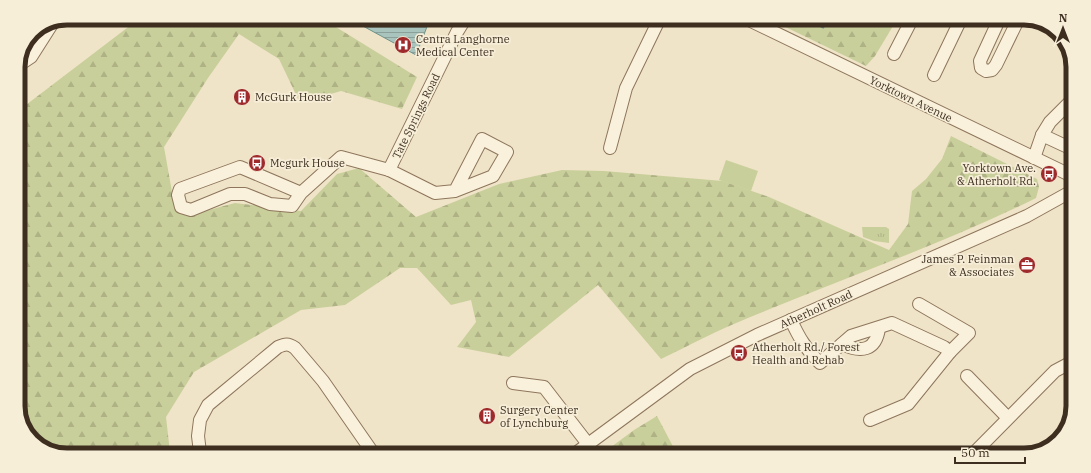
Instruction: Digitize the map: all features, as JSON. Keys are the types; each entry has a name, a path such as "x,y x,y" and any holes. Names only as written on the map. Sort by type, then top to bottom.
{"street":[{"name":"Tate Springs Road","path":"390,170 462,25"},
{"path":"610,148 626,88 657,25"},
{"name":"Yorktown Avenue","path":"759,25 1066,173"},
{"path":"894,54 909,25"},
{"path":"934,75 958,25"},
{"path":"997,25 980,61 981,68 986,71 992,70 996,65 1016,25"},
{"path":"26,60 31,57 48,30"},
{"path":"1034,158 1042,135 1055,117 1066,105"},
{"path":"1042,135 1066,146"},
{"path":"301,193 240,167 180,188 178,195 181,207 191,210 230,194 245,194 270,204 292,206 301,193 341,157 390,170 435,193 455,190 493,176 507,152 482,139 455,190"},
{"name":"Atherholt Road","path":"583,448 690,369 757,335 1027,216 1066,194"},
{"path":"870,420 908,404 950,352 969,333 919,304"},
{"path":"791,320 799,338 807,350 820,363 851,336 892,323 944,347 950,352"},
{"path":"200,448 198,436 200,420 208,405 278,347 284,344 290,344 323,381 370,448"},
{"path":"979,448 1055,371 1066,365"},
{"path":"966,376 1008,418"},
{"path":"513,383 544,387 588,444"}],"green space":[{"path":"131,25 333,25 417,77 402,109 341,91 300,103 279,59 239,34 208,78 164,147 174,203 186,216 235,203 301,211 337,174 359,168 416,217 499,184 562,170 604,171 723,181 769,197 889,250 908,224 912,191 926,179 942,159 951,136 1037,179 1039,187 1036,198 1001,215 929,246 784,303 715,333 661,359 598,285 509,357 457,347 476,322 471,300 451,305 417,268 400,268 345,305 301,310 194,372 166,417 170,448 67,448 51,445 35,434 27,419 25,408 25,106"},
{"path":"781,25 894,25 875,56 866,66"},
{"path":"726,160 758,171 751,191 719,180"},
{"path":"862,227 886,227 889,229 889,243 874,241 863,237"},
{"path":"657,416 674,448 610,448 634,430"}],"water":[{"path":"361,25 428,25 416,55"}],"waterway":[{"path":"819,25 823,27"}],"place":[{"name":"Centra Langhorne Medical Center","path":"403,45"},
{"name":"McGurk House","path":"242,97"},
{"name":"Mcgurk House","path":"257,163"},
{"name":"Yorktown Ave. & Atherholt Rd.","path":"1049,174"},
{"name":"James P. Feinman & Associates","path":"1027,265"},
{"name":"Atherholt Rd./ Forest Health and Rehab","path":"739,353"},
{"name":"Surgery Center of Lynchburg","path":"487,416"}]}
